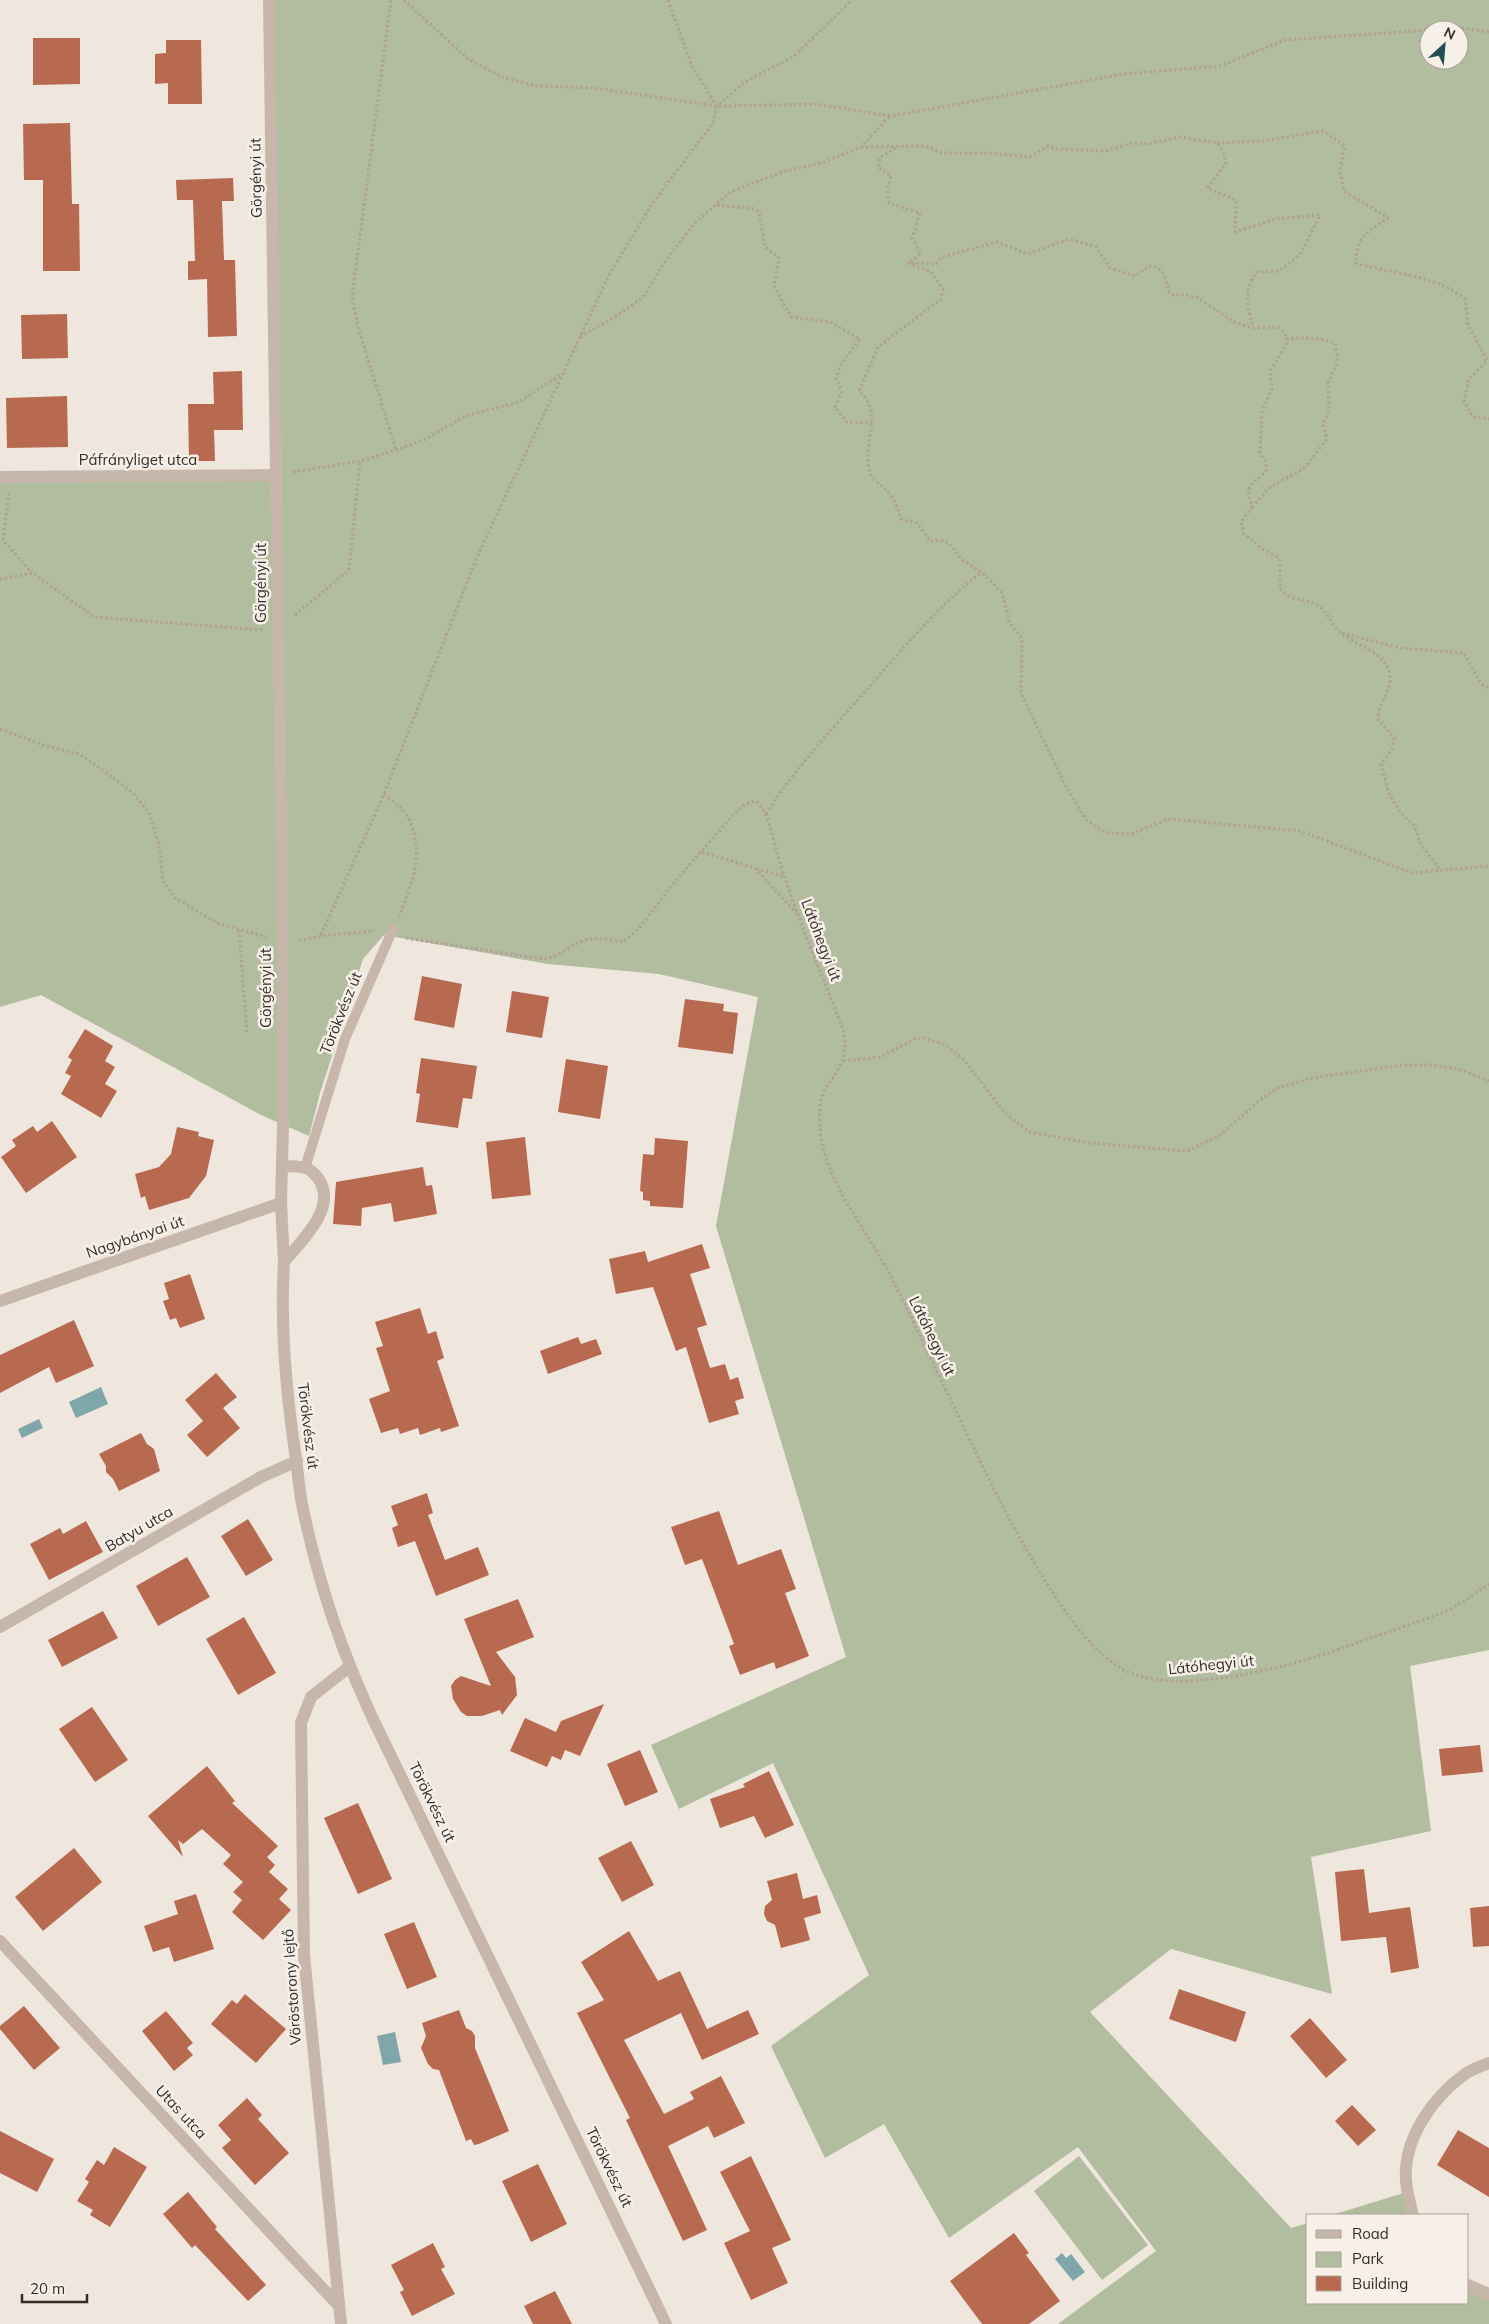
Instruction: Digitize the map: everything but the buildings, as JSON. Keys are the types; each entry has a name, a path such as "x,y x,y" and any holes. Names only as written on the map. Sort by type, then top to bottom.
{"street":[{"name":"Görgényi út","path":"269,0 283,944 282,1166"},
{"name":"Páfrányliget utca","path":"0,477 276,474"},
{"path":"282,1166 305,1168 314,1172 324,1190 323,1206 316,1222 284,1262"},
{"name":"Törökvész út","path":"282,1166 280,1203 284,1262 281,1315 287,1399 302,1502 329,1611 349,1667 666,2324"},
{"name":"Nagybányai út","path":"0,1301 280,1203"},
{"name":"Batyu utca","path":"0,1628 261,1477 296,1461"},
{"name":"Vöröstorony lejtő","path":"341,2324 337,2304 304,1955 300,1723 311,1697 349,1667"},
{"name":"Utas utca","path":"0,1941 337,2304"},
{"path":"1413,2214 1406,2180 1407,2158 1415,2135 1441,2094 1466,2073 1489,2063"},
{"path":"1469,2285 1489,2294"}],"lane":[{"name":"Törökvész út","path":"305,1168 345,1039 393,929"}],"path":[{"path":"391,0 352,296 358,327 396,450"},
{"path":"404,0 468,59 502,78 537,86 595,88 717,106 816,104 891,116 1124,74 1220,66 1285,40 1419,31"},
{"path":"668,0 692,66 717,106"},
{"path":"766,815 761,805 755,801 745,804 631,936 623,942 594,938 582,941 554,958 542,959 422,939 407,939 393,929 321,936 384,794 477,556 578,337 610,273 642,220 713,123 717,106 743,83 794,56 852,0"},
{"path":"1469,29 1489,32"},
{"path":"578,337 623,312 644,296 664,261 694,224 730,192 785,171 822,163 861,147 891,116"},
{"path":"861,147 896,148 925,146 942,153 988,153 1030,156 1048,146 1058,149 1106,150 1131,143 1148,144 1179,137 1217,143 1263,141 1323,131 1344,146 1340,169 1344,191 1388,218 1370,230 1357,244 1355,263 1381,271 1421,277 1451,287 1464,298 1468,325 1487,360 1469,379 1464,400 1473,417 1489,419"},
{"path":"1217,143 1224,154 1226,164 1207,188 1236,200 1236,232 1274,219 1320,215 1300,255 1279,271 1256,272 1248,287 1248,306 1253,328"},
{"path":"896,148 880,158 878,167 891,176 887,190 889,203 920,213 912,238 921,254 908,263"},
{"path":"716,205 756,209 759,212 766,247 779,258 774,286 791,317 830,322 860,339 841,364 836,379 842,392 835,408 848,422 872,423"},
{"path":"908,263 936,264 942,257 997,242 1028,254 1069,239 1096,247 1110,268 1136,276 1149,266 1158,266 1163,271 1169,292 1174,296 1184,294 1198,298 1234,322 1253,328 1277,327 1284,332 1286,339 1285,348 1270,372 1272,389 1262,412 1260,453 1266,462 1266,471 1251,485 1248,491 1252,508"},
{"path":"908,263 931,272 943,289 940,299 878,347 859,391 868,398 872,423 870,471 877,484 885,488 896,504 902,519 917,523 930,541 939,540 949,543 962,560 982,572 1002,593 1010,624 1022,638 1021,693 1065,785 1086,820 1106,833 1131,834 1168,819 1300,831 1412,873 1489,866"},
{"path":"1286,339 1316,338 1335,343 1338,361 1328,384 1329,411 1324,424 1327,439 1304,468 1269,488 1241,522 1244,534 1264,550 1276,556 1280,561 1280,589 1286,596 1297,601 1314,604 1325,611 1339,632 1382,659 1391,675 1387,695 1378,710 1378,719 1394,738 1392,750 1381,764 1389,794 1403,816 1414,825 1421,845 1440,871"},
{"path":"276,474 360,461 396,450 426,438 465,416 519,402 562,374"},
{"path":"27,477 7,495 3,540 33,573 94,617 278,630 349,570 360,461"},
{"path":"766,815 785,784 877,679 955,593 982,572"},
{"path":"0,579 33,573"},
{"path":"1339,632 1400,648 1464,653 1481,684 1489,688"},
{"path":"0,729 42,745 79,754 133,793 149,812 159,844 159,865 163,881 175,898 219,924 264,936 283,944"},
{"path":"384,794 409,818 418,862 410,889 393,929"},
{"name":"Látóhegyi út","path":"766,815 784,876 844,1032 846,1050 843,1061 823,1092 819,1121 822,1145 847,1207 882,1260 1013,1525 1036,1565 1068,1615 1114,1665 1140,1676 1166,1682 1252,1673 1314,1658 1448,1610 1489,1584"},
{"path":"702,852 784,876"},
{"path":"755,868 801,918"},
{"path":"239,930 247,1033"},
{"path":"843,1061 881,1057 916,1038 924,1038 946,1045 965,1061 1004,1112 1029,1132 1090,1143 1187,1151 1218,1136 1277,1088 1312,1078 1403,1065 1433,1065 1462,1070 1489,1081"}],"green space":[{"path":"269,0 1489,0 1489,1650 1410,1666 1431,1831 1311,1857 1332,1994 1171,1949 1090,2012 1291,2228 1306,2224 1306,2304 1469,2304 1469,2285 1489,2294 1489,2324 1058,2324 1156,2251 1078,2147 949,2238 884,2124 825,2158 771,2046 869,1975 773,1763 679,1809 651,1745 846,1657 716,1226 758,997 659,974 548,964 384,935 363,959 320,1093 309,1136 261,1115 41,995 0,1007 0,477 276,474"},
{"path":"1079,2156 1148,2245 1102,2280 1034,2191"},
{"path":"1407,2192 1413,2214 1335,2214"}],"water":[{"path":"101,1387 108,1404 76,1418 69,1402"},
{"path":"39,1419 43,1428 22,1438 18,1429"},
{"path":"395,2032 401,2062 383,2065 377,2036"},
{"path":"1062,2253 1066,2258 1071,2254 1085,2272 1073,2281 1055,2259"}]}
